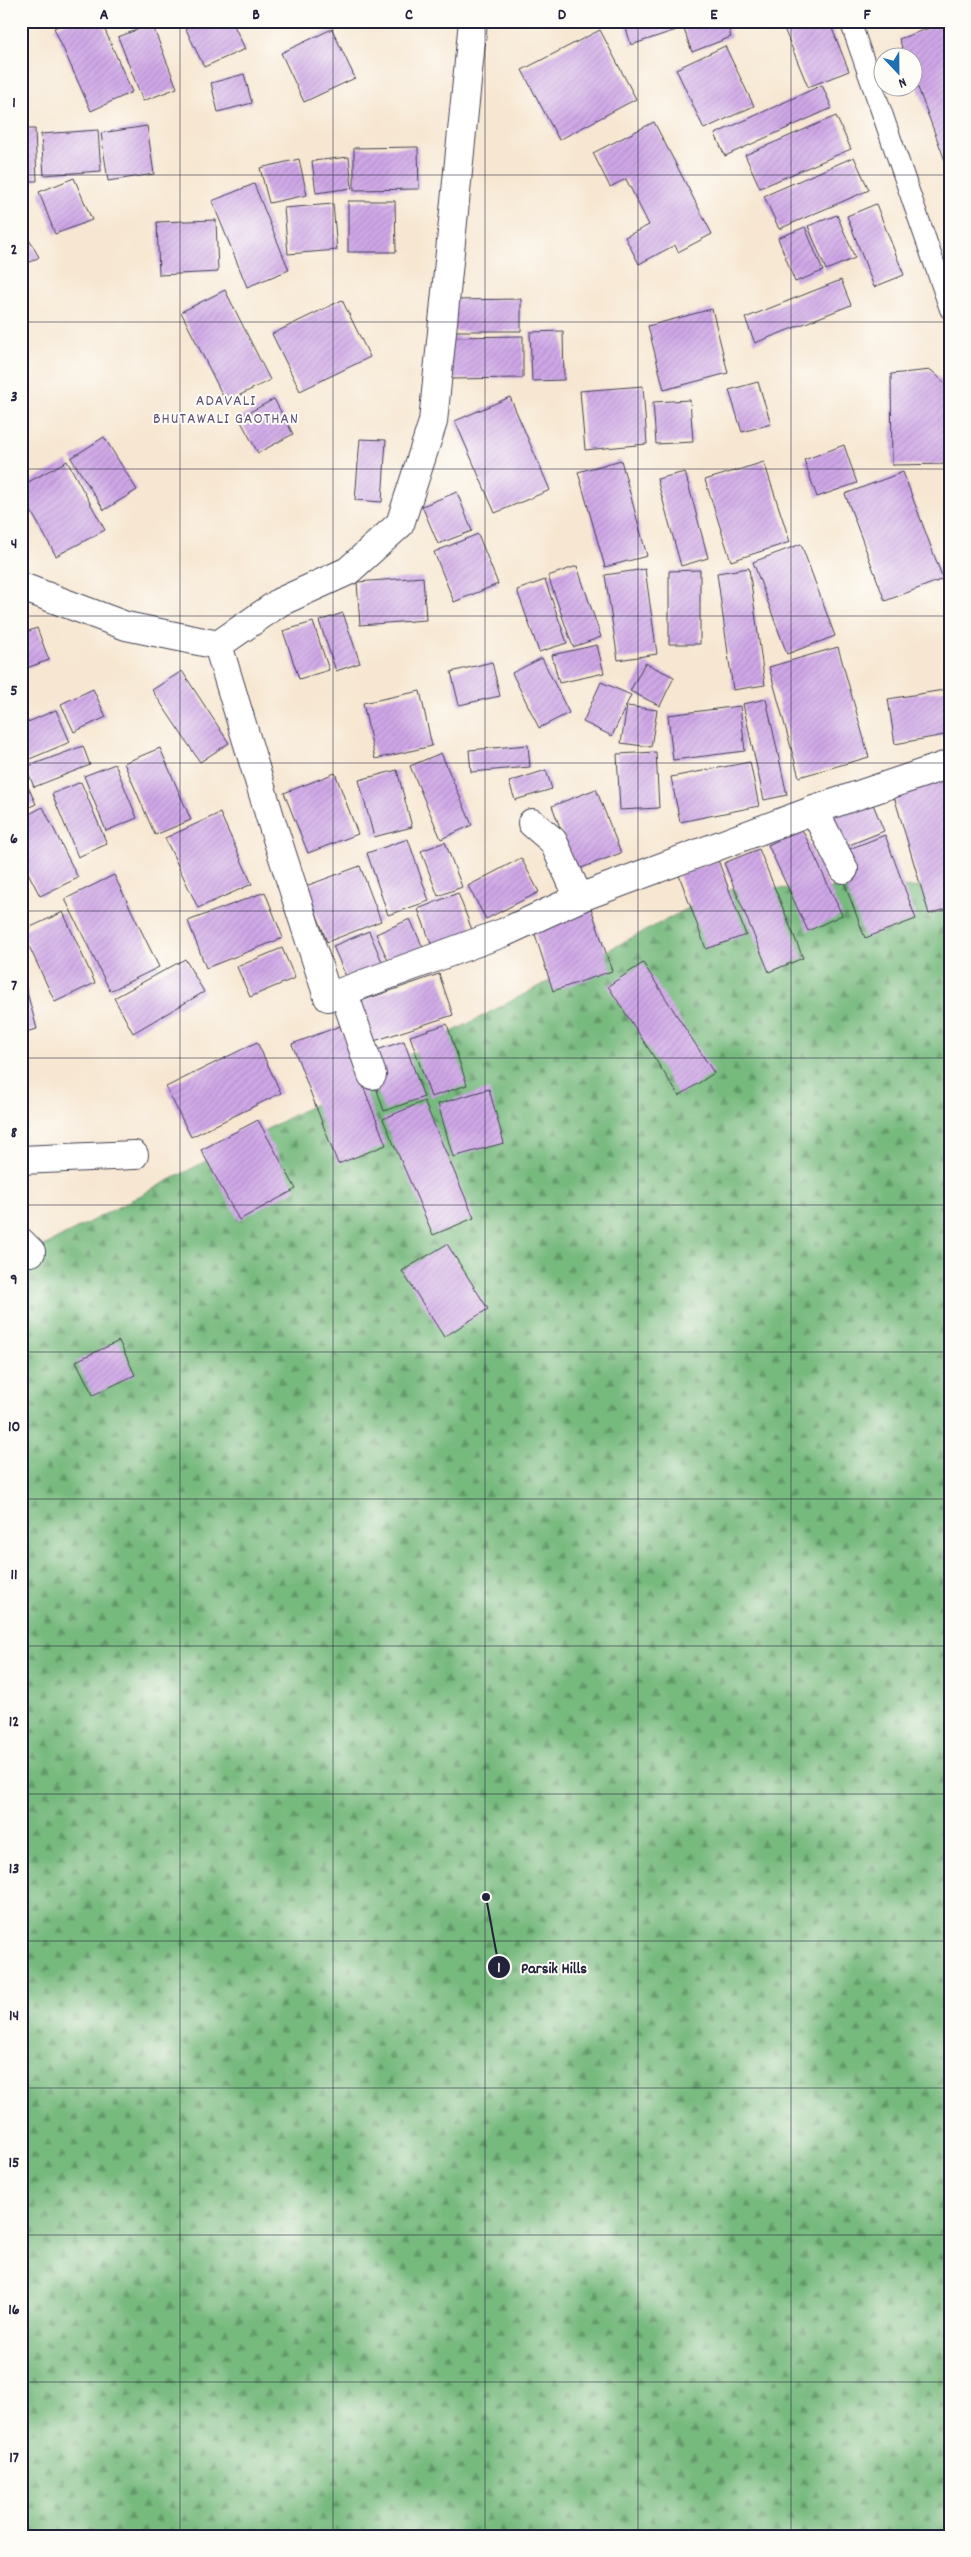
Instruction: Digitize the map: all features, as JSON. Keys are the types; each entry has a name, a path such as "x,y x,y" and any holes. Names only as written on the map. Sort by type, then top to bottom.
{"street":[{"path":"22,586 126,626 218,645 280,602 348,571 400,524 433,422 473,21"},
{"path":"218,645 270,817 328,997 344,993 504,932 579,898 814,810 950,764"},
{"path":"814,810 844,869"},
{"path":"532,823 553,841 579,898"},
{"path":"344,993 372,1075"},
{"path":"21,1160 134,1155"}],"lane":[{"path":"850,21 950,309"}],"green space":[{"path":"950,887 950,2536 21,2536 21,1258 725,889"}],"building":[{"path":"70,21 101,21 132,92 91,111 54,28"},
{"path":"182,21 232,21 245,49 204,67"},
{"path":"624,21 673,21 676,30 631,45"},
{"path":"681,21 726,21 731,37 692,52"},
{"path":"781,21 829,21 849,71 808,87"},
{"path":"939,21 950,21 950,174 922,98 924,98 924,48 902,48 899,39 940,24"},
{"path":"152,24 177,88 143,101 118,37"},
{"path":"332,29 355,78 304,102 281,53"},
{"path":"600,30 636,99 559,140 522,70"},
{"path":"725,46 754,106 704,129 676,69"},
{"path":"244,74 252,103 218,112 211,83"},
{"path":"822,85 832,108 725,156 715,134"},
{"path":"836,116 851,149 760,188 745,155"},
{"path":"654,122 712,234 678,252 675,245 639,264 625,237 649,225 626,179 610,187 593,153"},
{"path":"147,126 154,174 108,181 101,133"},
{"path":"21,129 35,129 37,181 21,181"},
{"path":"98,130 101,171 44,175 41,134"},
{"path":"418,147 419,189 354,190 354,148"},
{"path":"349,157 352,188 316,193 312,161"},
{"path":"854,157 869,190 779,229 764,196"},
{"path":"299,159 307,195 269,203 260,168"},
{"path":"74,178 92,220 55,234 39,192"},
{"path":"254,184 289,270 247,287 212,201"},
{"path":"348,201 395,201 396,252 348,252"},
{"path":"333,204 337,250 288,254 284,208"},
{"path":"876,204 904,275 874,287 847,216"},
{"path":"837,215 855,258 826,270 808,226"},
{"path":"216,220 218,272 159,275 157,222"},
{"path":"21,226 39,257 21,267"},
{"path":"805,227 823,271 795,282 778,238"},
{"path":"841,280 851,305 755,343 745,318"},
{"path":"225,290 270,380 226,402 181,312"},
{"path":"521,299 521,331 454,331 453,300"},
{"path":"342,300 370,357 300,391 272,334"},
{"path":"712,309 728,373 664,390 648,326"},
{"path":"563,331 564,380 532,381 530,332"},
{"path":"523,336 523,378 450,379 449,337"},
{"path":"931,370 950,388 950,464 892,465 891,374"},
{"path":"758,382 771,424 742,432 729,390"},
{"path":"643,386 647,444 585,450 580,391"},
{"path":"510,397 550,490 495,513 455,421"},
{"path":"274,399 293,434 258,453 239,418"},
{"path":"690,400 693,442 656,444 653,402"},
{"path":"104,437 137,490 104,510 71,458"},
{"path":"360,439 386,440 382,502 355,500"},
{"path":"844,445 857,483 817,497 804,460"},
{"path":"621,460 647,556 605,567 578,472"},
{"path":"67,461 105,530 56,556 21,493 21,486"},
{"path":"764,462 790,542 731,561 705,480"},
{"path":"685,472 708,558 681,566 657,479"},
{"path":"903,472 943,579 885,601 845,494"},
{"path":"457,492 472,531 438,544 422,506"},
{"path":"478,534 498,584 454,602 434,552"},
{"path":"801,544 835,636 787,654 753,562"},
{"path":"577,566 601,637 573,647 548,576"},
{"path":"749,568 765,685 733,690 717,573"},
{"path":"645,569 657,654 618,660 605,575"},
{"path":"700,570 700,644 669,644 669,571"},
{"path":"423,577 426,620 360,625 357,582"},
{"path":"545,580 567,643 539,652 517,590"},
{"path":"343,613 360,663 336,671 319,621"},
{"path":"313,622 329,670 299,679 283,631"},
{"path":"37,628 49,660 21,670 21,634"},
{"path":"597,645 604,673 559,683 552,655"},
{"path":"838,647 869,757 799,777 769,667"},
{"path":"542,658 569,713 539,728 512,673"},
{"path":"492,662 500,696 459,705 451,672"},
{"path":"645,663 674,677 660,706 630,691"},
{"path":"182,671 229,743 200,762 152,690"},
{"path":"601,682 631,695 612,736 583,722"},
{"path":"93,689 106,717 74,732 61,704"},
{"path":"950,689 950,734 895,744 888,699"},
{"path":"420,691 432,746 375,759 363,703"},
{"path":"766,699 787,795 764,800 743,704"},
{"path":"627,706 657,710 651,747 621,743"},
{"path":"740,706 745,751 673,760 668,715"},
{"path":"56,710 70,742 25,761 21,752 21,725"},
{"path":"528,745 530,767 471,772 469,750"},
{"path":"83,746 90,765 34,787 26,767"},
{"path":"160,748 191,820 155,835 124,763"},
{"path":"656,752 659,808 620,810 617,754"},
{"path":"441,753 472,825 441,839 410,766"},
{"path":"750,762 759,806 680,822 671,777"},
{"path":"115,764 137,818 106,831 84,776"},
{"path":"397,770 412,827 374,837 359,780"},
{"path":"546,770 552,789 515,800 509,782"},
{"path":"21,772 36,804 21,811"},
{"path":"335,773 358,834 308,853 284,793"},
{"path":"945,778 950,792 950,908 929,914 893,793"},
{"path":"81,782 107,844 78,857 52,794"},
{"path":"596,789 621,853 576,870 552,806"},
{"path":"870,797 884,831 822,856 808,823"},
{"path":"43,807 78,878 40,896 21,859 21,818"},
{"path":"220,813 252,884 198,908 165,838"},
{"path":"802,829 842,915 808,931 768,845"},
{"path":"885,835 916,919 865,938 834,855"},
{"path":"408,839 429,901 388,915 367,853"},
{"path":"445,842 462,887 438,896 421,851"},
{"path":"759,849 803,958 769,972 724,863"},
{"path":"521,858 539,892 486,919 468,886"},
{"path":"718,860 746,935 706,949 679,875"},
{"path":"360,866 381,921 327,942 306,886"},
{"path":"114,875 159,967 110,991 65,899"},
{"path":"265,892 283,938 206,968 188,921"},
{"path":"458,893 472,930 432,946 418,909"},
{"path":"591,908 612,971 553,991 533,928"},
{"path":"63,912 95,983 55,1002 22,931"},
{"path":"410,919 425,952 391,967 376,934"},
{"path":"369,931 383,964 347,979 333,946"},
{"path":"282,948 295,978 250,997 237,967"},
{"path":"185,959 204,992 133,1033 114,998"},
{"path":"643,963 714,1073 679,1096 608,986"},
{"path":"21,970 37,1029 21,1033"},
{"path":"439,974 453,1015 368,1043 355,1003"},
{"path":"447,1024 467,1085 431,1097 410,1036"},
{"path":"340,1026 386,1145 338,1164 292,1044"},
{"path":"404,1041 424,1097 384,1111 365,1054"},
{"path":"257,1042 281,1093 191,1137 166,1087"},
{"path":"489,1089 504,1143 453,1157 438,1104"},
{"path":"424,1101 474,1218 433,1235 383,1119"},
{"path":"258,1120 296,1189 239,1220 201,1150"},
{"path":"447,1244 488,1309 444,1337 402,1271"},
{"path":"119,1341 135,1375 93,1395 76,1361"}],"place":[{"name":"Parsik Hills","path":"486,1897"}],"district":[{"name":"ADAVALI BHUTAWALI GAOTHAN","path":"226,410"}]}
